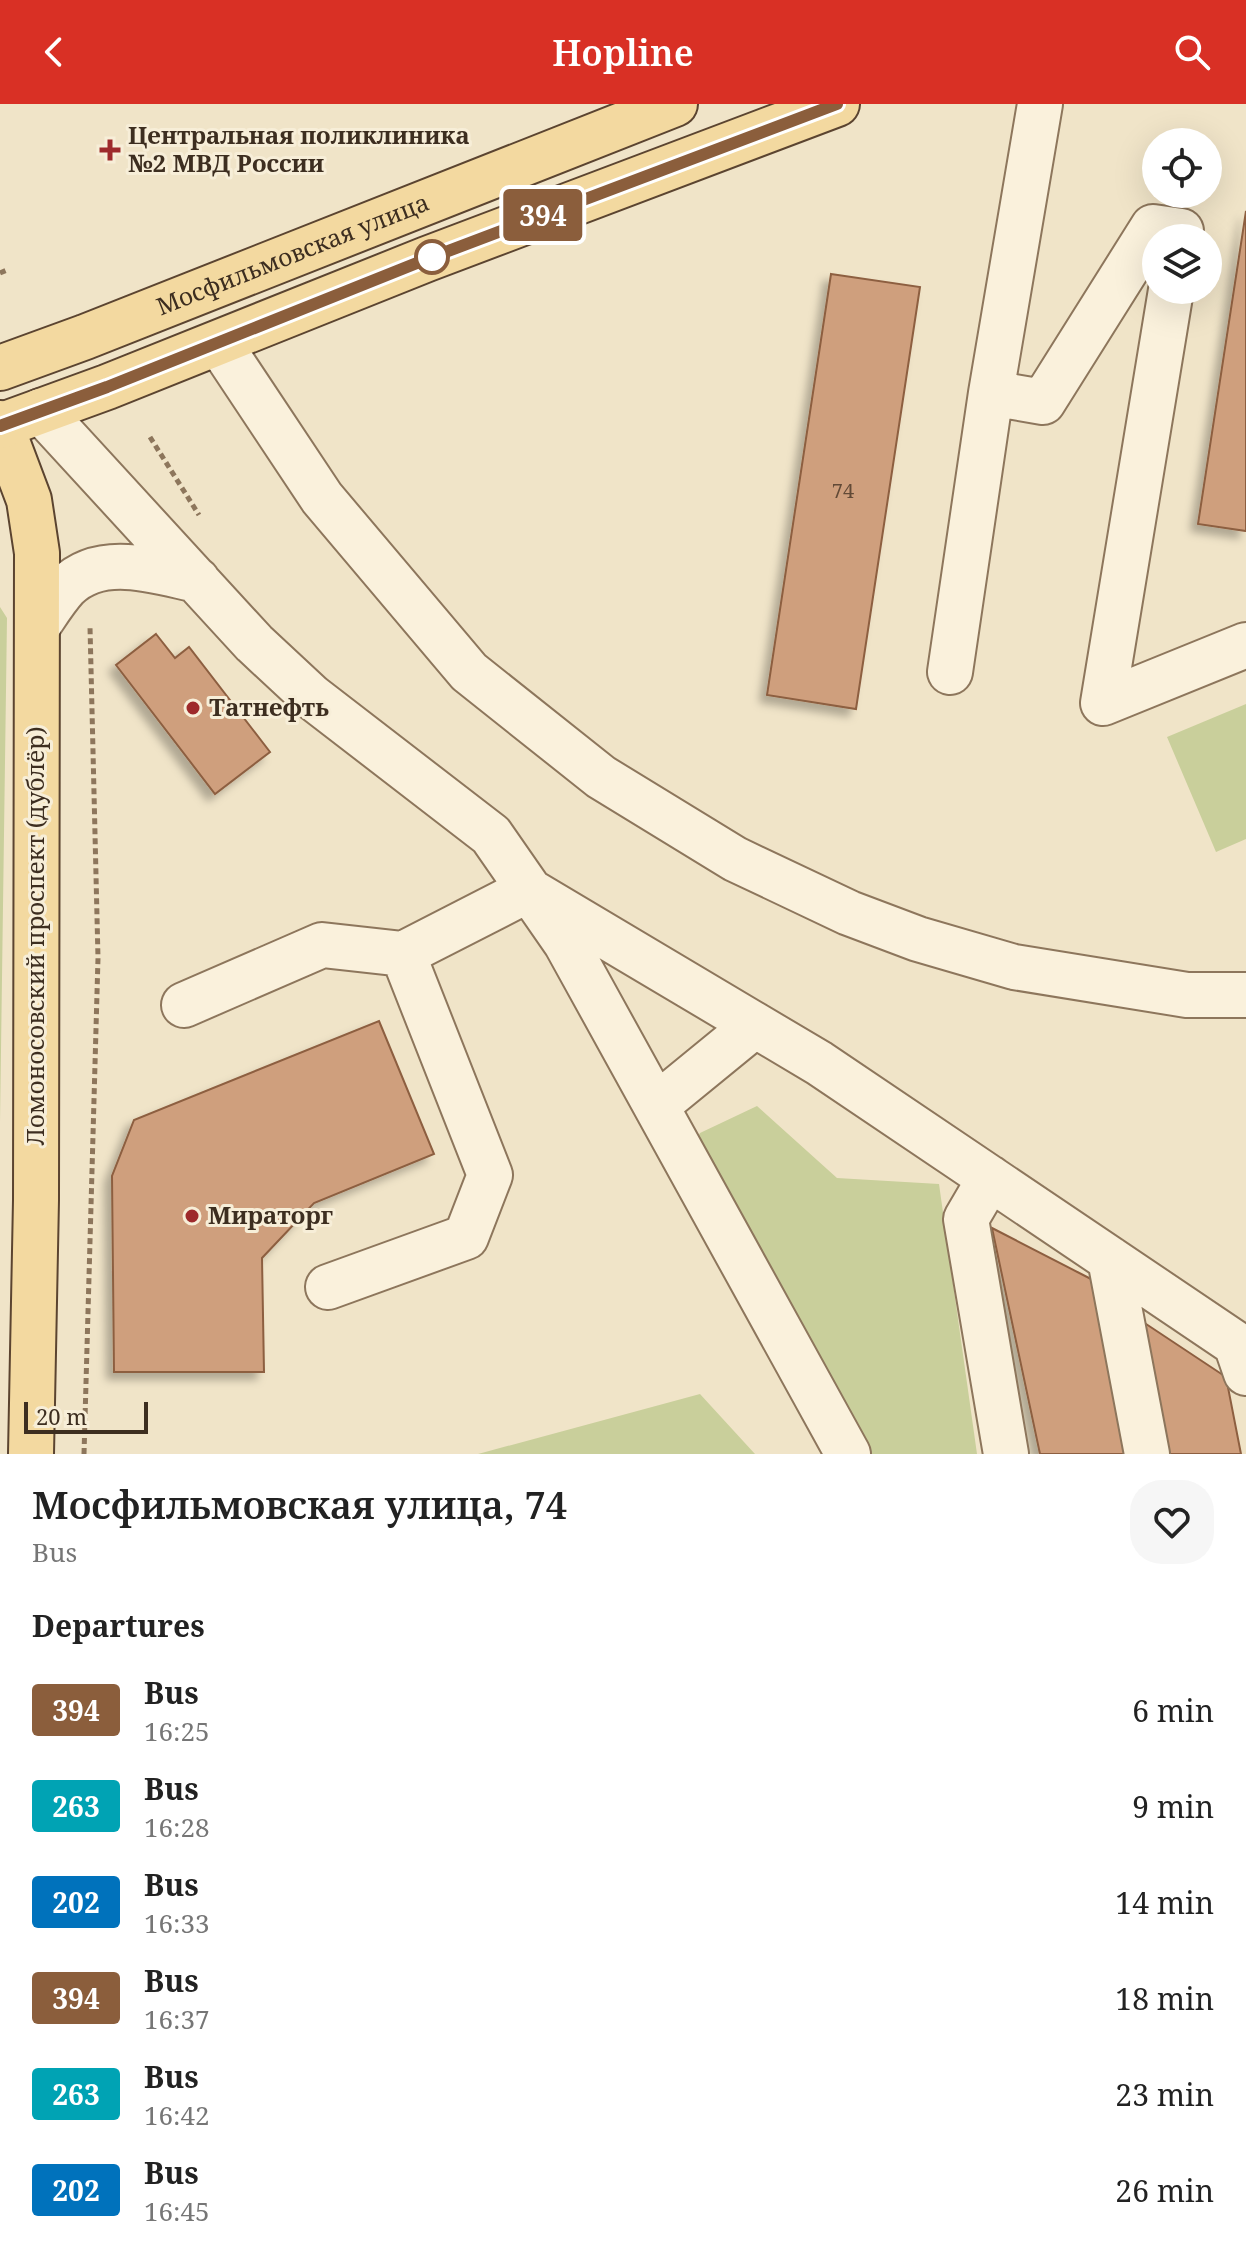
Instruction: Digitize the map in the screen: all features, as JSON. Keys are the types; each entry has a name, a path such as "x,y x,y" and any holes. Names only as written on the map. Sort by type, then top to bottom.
{"main road":[{"name":"Мосфильмовская улица","path":"0,368 675,104"},
{"path":"0,425 837,104"},
{"name":"Ломоносовский проспект (дублёр)","path":"0,425 29,500 37,553 36,1200 31,1454"}],"street":[{"path":"950,672 991,393 1040,104"},
{"path":"991,393 1043,402 1142,244"},
{"path":"1169,304 1103,703 1246,645"},
{"path":"219,343 322,498 469,672 601,777 735,859 849,913 918,939 1014,967 1187,995 1246,995"},
{"path":"41,411 254,643 312,697 491,835 566,943 848,1454"},
{"path":"37,627 64,590 88,571 135,567 197,580"},
{"path":"184,1005 322,945 403,954 528,890"},
{"path":"528,890 819,1063 1110,1259 1243,1353"},
{"path":"328,1287 466,1237 490,1175 403,954"},
{"path":"656,1106 755,1025"},
{"path":"990,1178 966,1219 1006,1454"},
{"path":"1110,1259 1147,1454"}],"path":[{"path":"84,1454 98,958 88,571"}],"green space":[{"path":"0,607 7,618 0,1122"},
{"path":"1246,704 1246,839 1216,852 1167,737"},
{"path":"757,1106 837,1178 939,1184 977,1454 871,1454 693,1146 700,1133"},
{"path":"700,1394 755,1454 478,1454"}],"building":[{"path":"1246,211 1246,531 1198,524"},
{"path":"831,274 920,287 856,709 767,695"},
{"name":"Татнефть","path":"156,634 175,658 189,647 270,752 215,794 116,665"},
{"path":"379,1021 434,1154 314,1203 262,1258 264,1372 114,1372 112,1176 134,1120"},
{"path":"992,1228 1091,1279 1127,1454 1040,1454"},
{"path":"1131,1314 1226,1377 1241,1454 1159,1454"}],"bus line":[{"name":"394","path":"0,426 107,387 427,259 837,104"}],"place":[{"name":"Центральная поликлиника №2 МВД России","path":"110,150"},
{"name":"Татнефть","path":"193,708"},
{"name":"Мираторг","path":"192,1216"}]}
